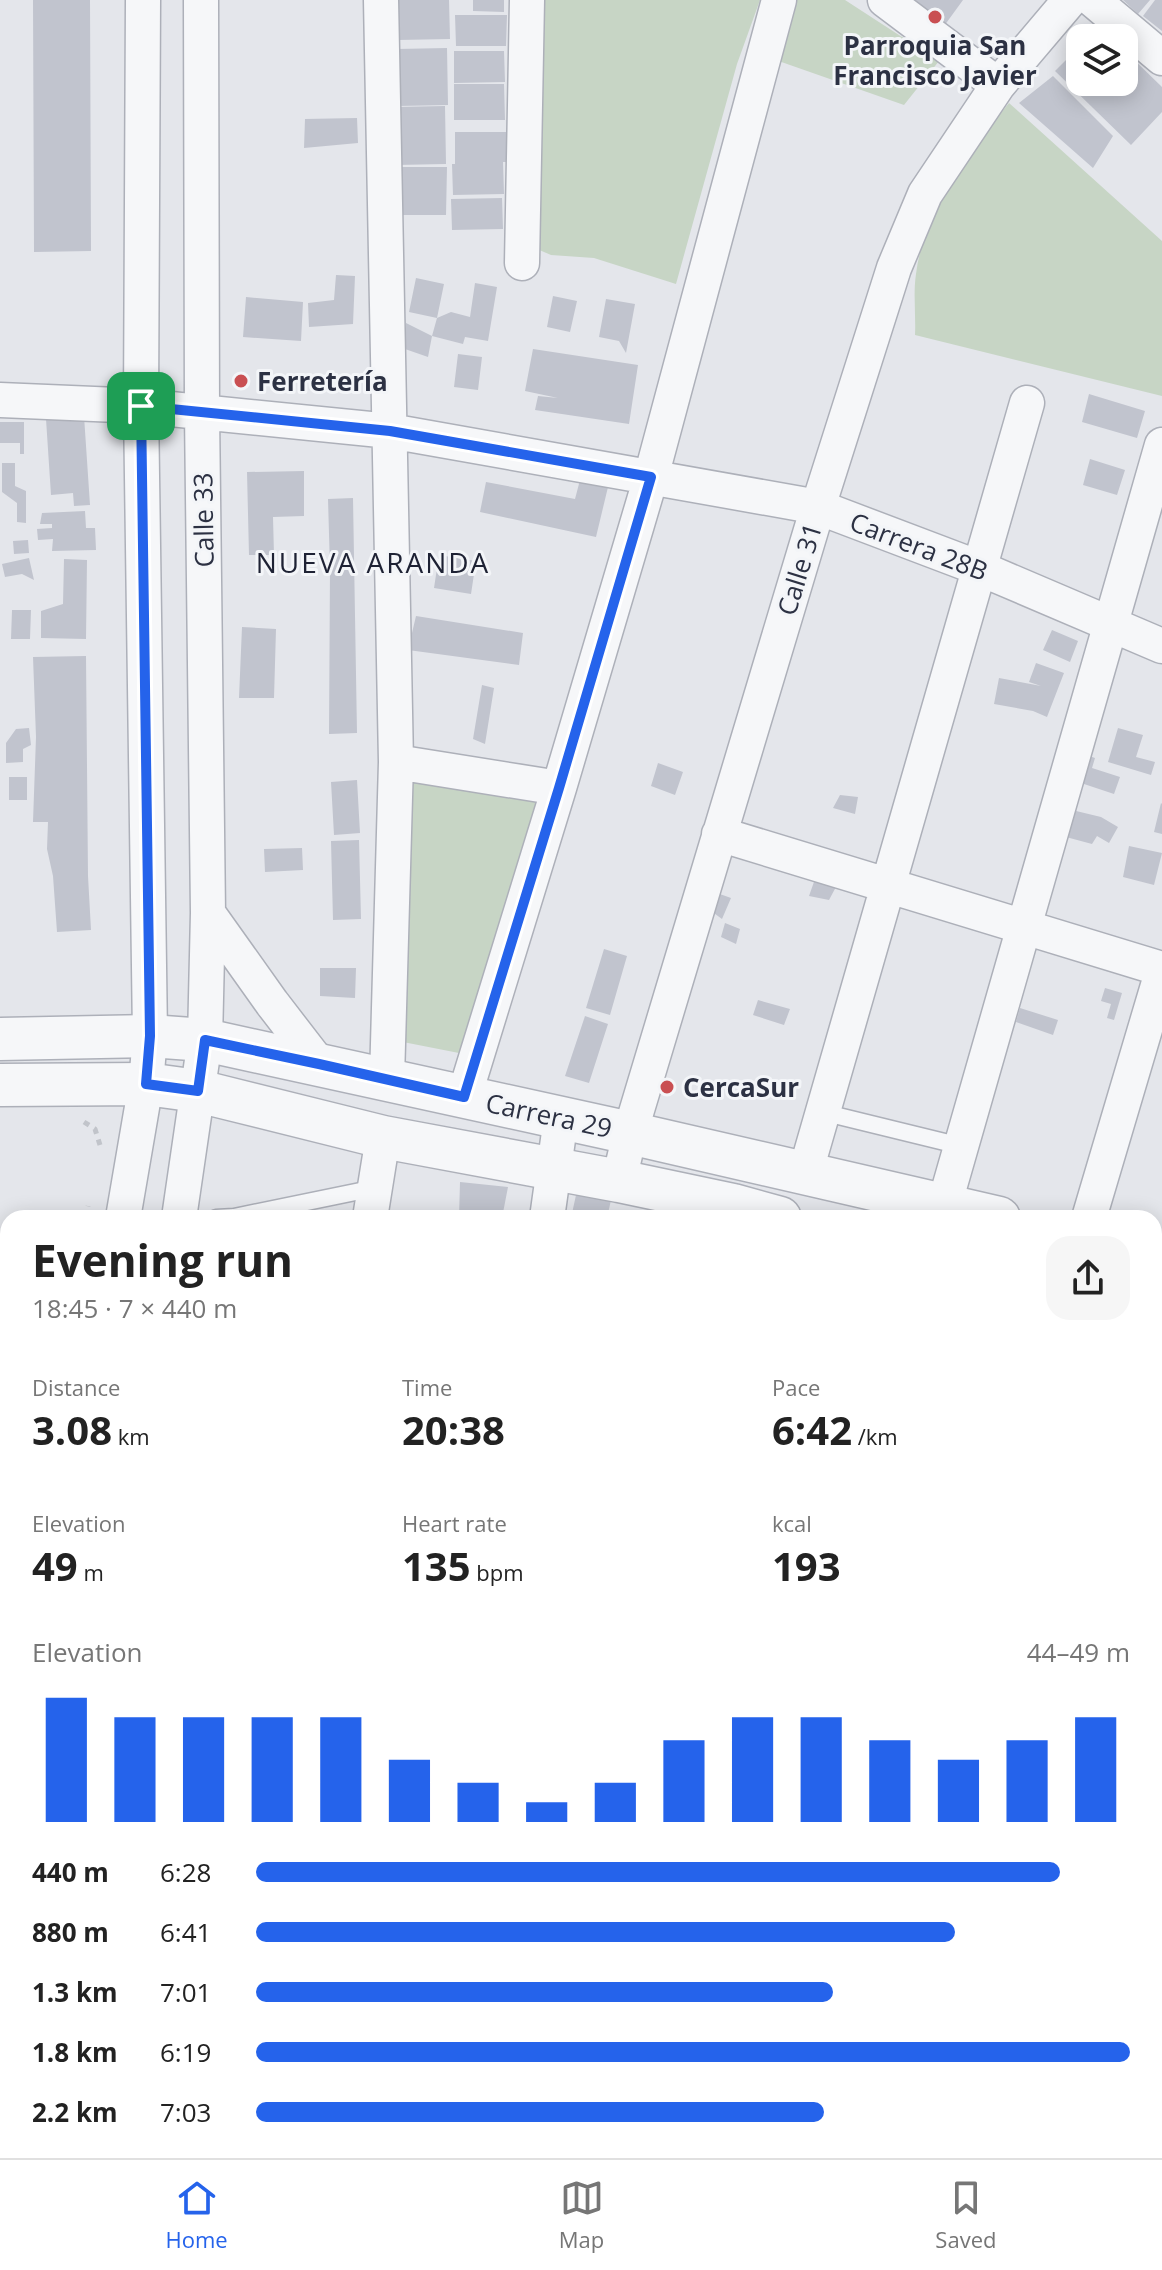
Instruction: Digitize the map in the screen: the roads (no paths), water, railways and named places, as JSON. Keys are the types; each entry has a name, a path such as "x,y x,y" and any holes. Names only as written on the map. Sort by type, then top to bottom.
{"street":[{"path":"124,1210 146,1084 150,1036 141,406 143,0"},
{"name":"Calle 33","path":"187,1210 205,1040 208,913 201,0"},
{"path":"381,0 396,762 387,1079"},
{"path":"522,263 527,0"},
{"path":"464,1097 651,477 779,0"},
{"path":"885,0 998,85"},
{"name":"Calle 31","path":"619,1181 630,1133 719,834 894,268 925,194 998,85 1070,0"},
{"path":"1093,0 1162,58"},
{"name":"Carrera 28B","path":"0,400 141,406 390,431 818,507 979,568 1162,646"},
{"path":"805,1174 1027,403"},
{"path":"944,1206 1162,445"},
{"path":"396,762 559,788"},
{"path":"719,834 1162,970 1091,1210"},
{"path":"208,913 319,1064"},
{"name":"Carrera 29","path":"0,1039 150,1036 205,1040 962,1210"},
{"name":"Carrera 29","path":"0,1085 146,1084 198,1091 383,1137 619,1181 725,1210"},
{"path":"548,1210 561,1118"},
{"path":"372,1203 383,1137"}],"lane":[{"path":"822,1112 961,1146"},
{"path":"303,1210 372,1203"}],"place":[{"name":"Parroquia San Francisco Javier","path":"935,17"},
{"name":"Ferretería","path":"241,381"},
{"name":"CercaSur","path":"667,1087"}],"district":[{"name":"NUEVA ARANDA","path":"373,562"}]}
